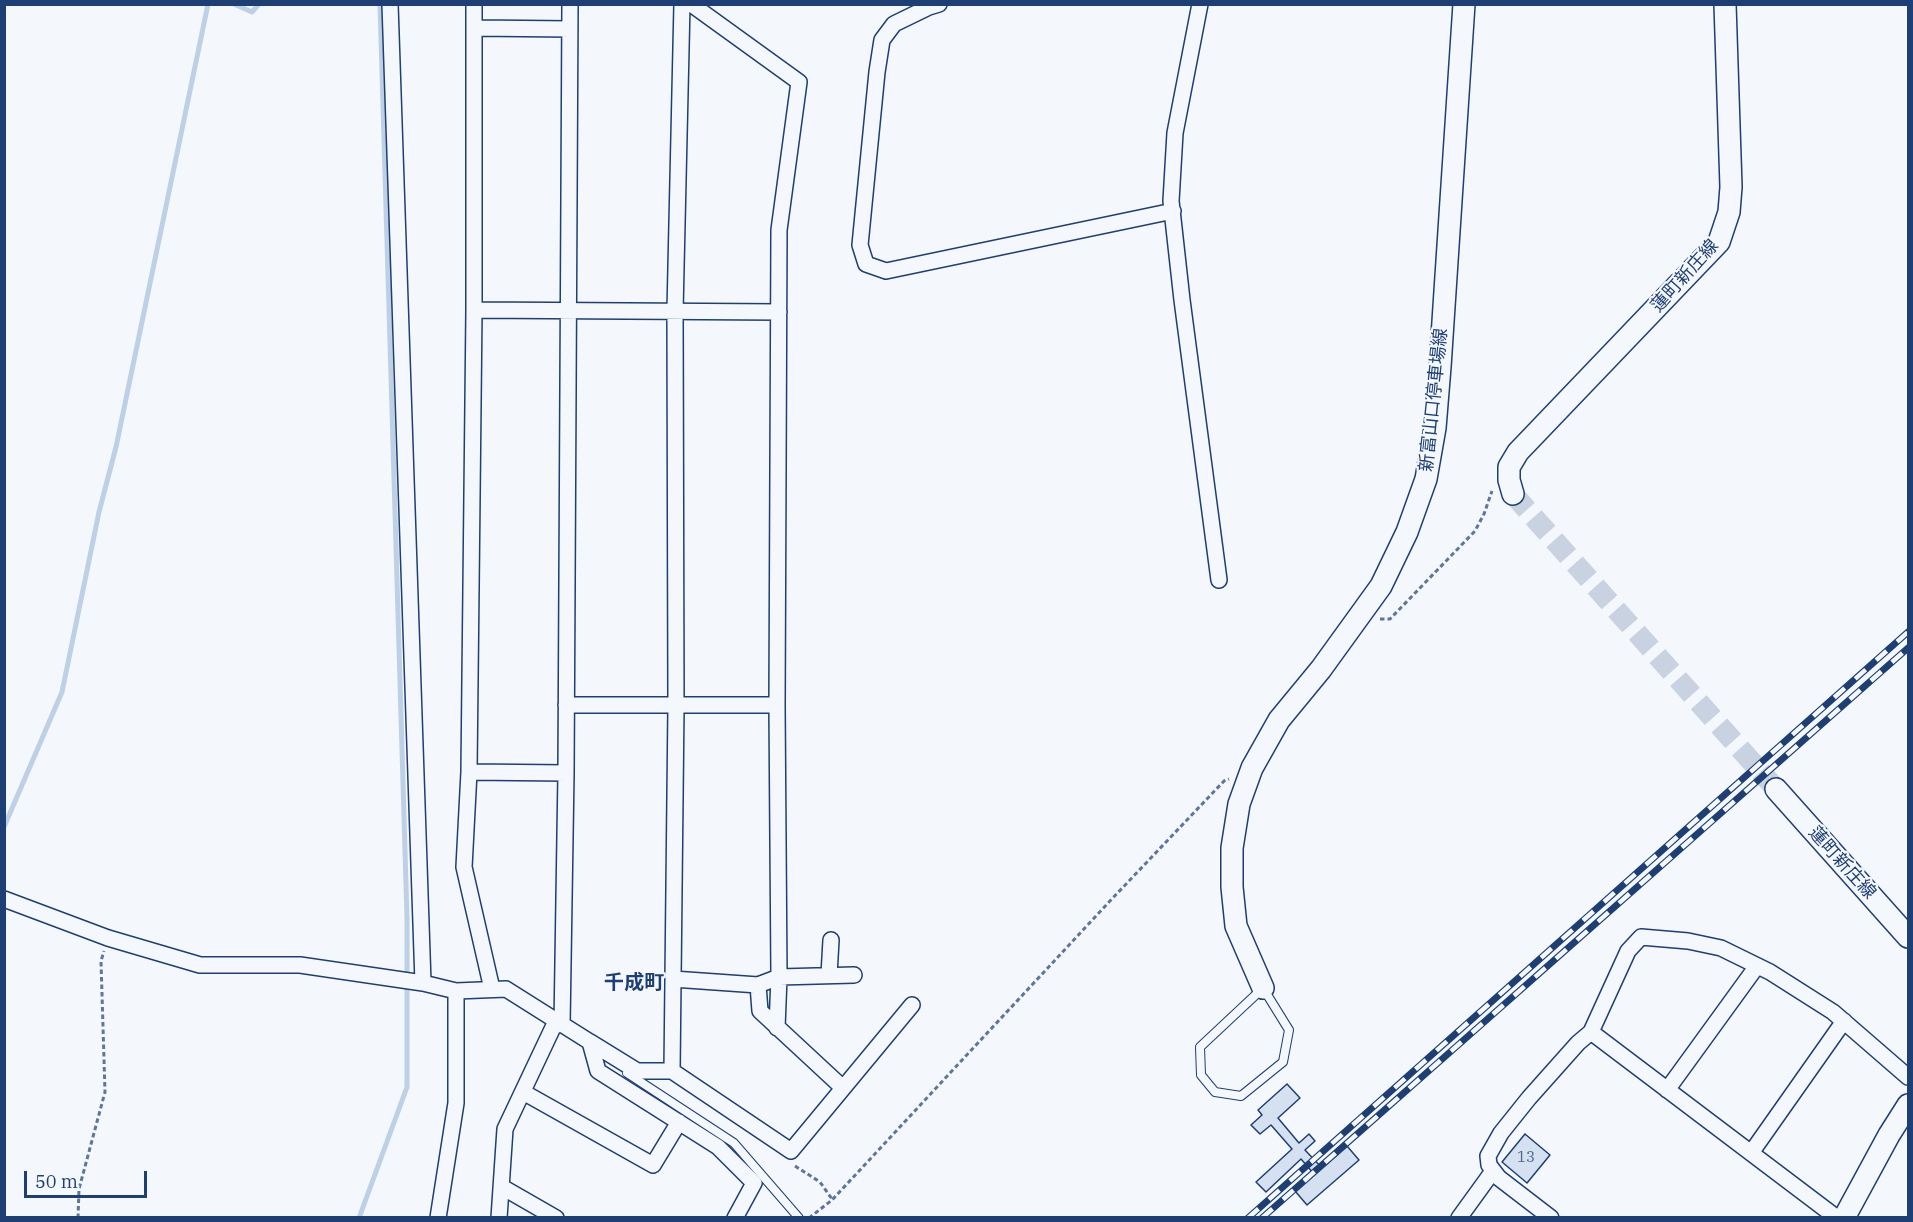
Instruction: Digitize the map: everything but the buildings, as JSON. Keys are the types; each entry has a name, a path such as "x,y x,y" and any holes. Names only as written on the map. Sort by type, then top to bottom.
{"main road":[{"name":"新富山口停車場線","path":"1263,988 1236,927 1232,887 1232,848 1239,804 1252,768 1279,720 1321,669 1381,585 1407,532 1426,479 1435,428 1440,367 1464,4"},
{"name":"蓮町新庄線","path":"1513,494 1509,480 1509,467 1518,452 1719,242 1729,212 1731,187 1725,4"},
{"name":"蓮町新庄線","path":"1776,789 1908,937"},
{"path":"1844,1218 1908,1105"}],"street":[{"path":"390,4 423,983"},
{"path":"474,4 474,310 469,772 464,867 492,989"},
{"path":"498,1218 505,1129 559,1023 566,772 570,4"},
{"path":"672,1071 676,705 675,311 682,4"},
{"path":"691,4 799,82 779,230 777,705 779,977 777,1028"},
{"path":"939,4 894,24 882,40 860,244 866,264 886,271 1173,211"},
{"path":"1200,4 1175,133 1172,201 1182,300 1219,580"},
{"path":"475,28 570,29"},
{"path":"474,310 779,312"},
{"path":"566,705 777,705"},
{"path":"469,772 566,772"},
{"path":"4,899 108,938 201,965 300,965 423,983 456,991 506,990 559,1023 591,1047 638,1071 672,1071 791,1151 912,1005"},
{"path":"1551,1218 1499,1178 1489,1165 1488,1156 1501,1133 1578,1043 1591,1032 1629,951 1641,937 1688,941 1721,948 1757,966 1833,1012 1908,1077"},
{"path":"829,975 831,940"},
{"path":"1667,1090 1757,966"},
{"path":"673,979 758,985 779,977 854,975"},
{"path":"758,985 760,1011 843,1088"},
{"path":"438,1218 456,1103 456,991"},
{"path":"1751,1153 1844,1021"},
{"path":"1591,1032 1837,1218"},
{"path":"591,1047 598,1071 718,1147 754,1183 735,1218"},
{"path":"523,1092 652,1165 679,1122"},
{"path":"1459,1218 1493,1171"},
{"path":"502,1187 556,1218"}],"lane":[{"path":"1263,988 1289,1030 1283,1062 1241,1096 1215,1092 1201,1075 1200,1047 1263,988"},
{"path":"591,1047 734,1143 799,1218"}],"path":[{"path":"809,1218 832,1200 1224,781 1252,768"},
{"path":"78,1218 79,1189 105,1092 100,961 108,938"}],"waterway":[{"path":"4,827 62,692 99,512 116,447 208,4"},
{"path":"234,4 252,12 259,4"},
{"path":"359,1218 407,1087 407,918 380,4"}],"tunnel":[{"path":"1513,494 1776,789"}],"railway":[{"path":"1248,1218 1908,632"},
{"path":"1262,1218 1908,648"}],"district":[{"name":"千成町","path":"634,983"}]}
